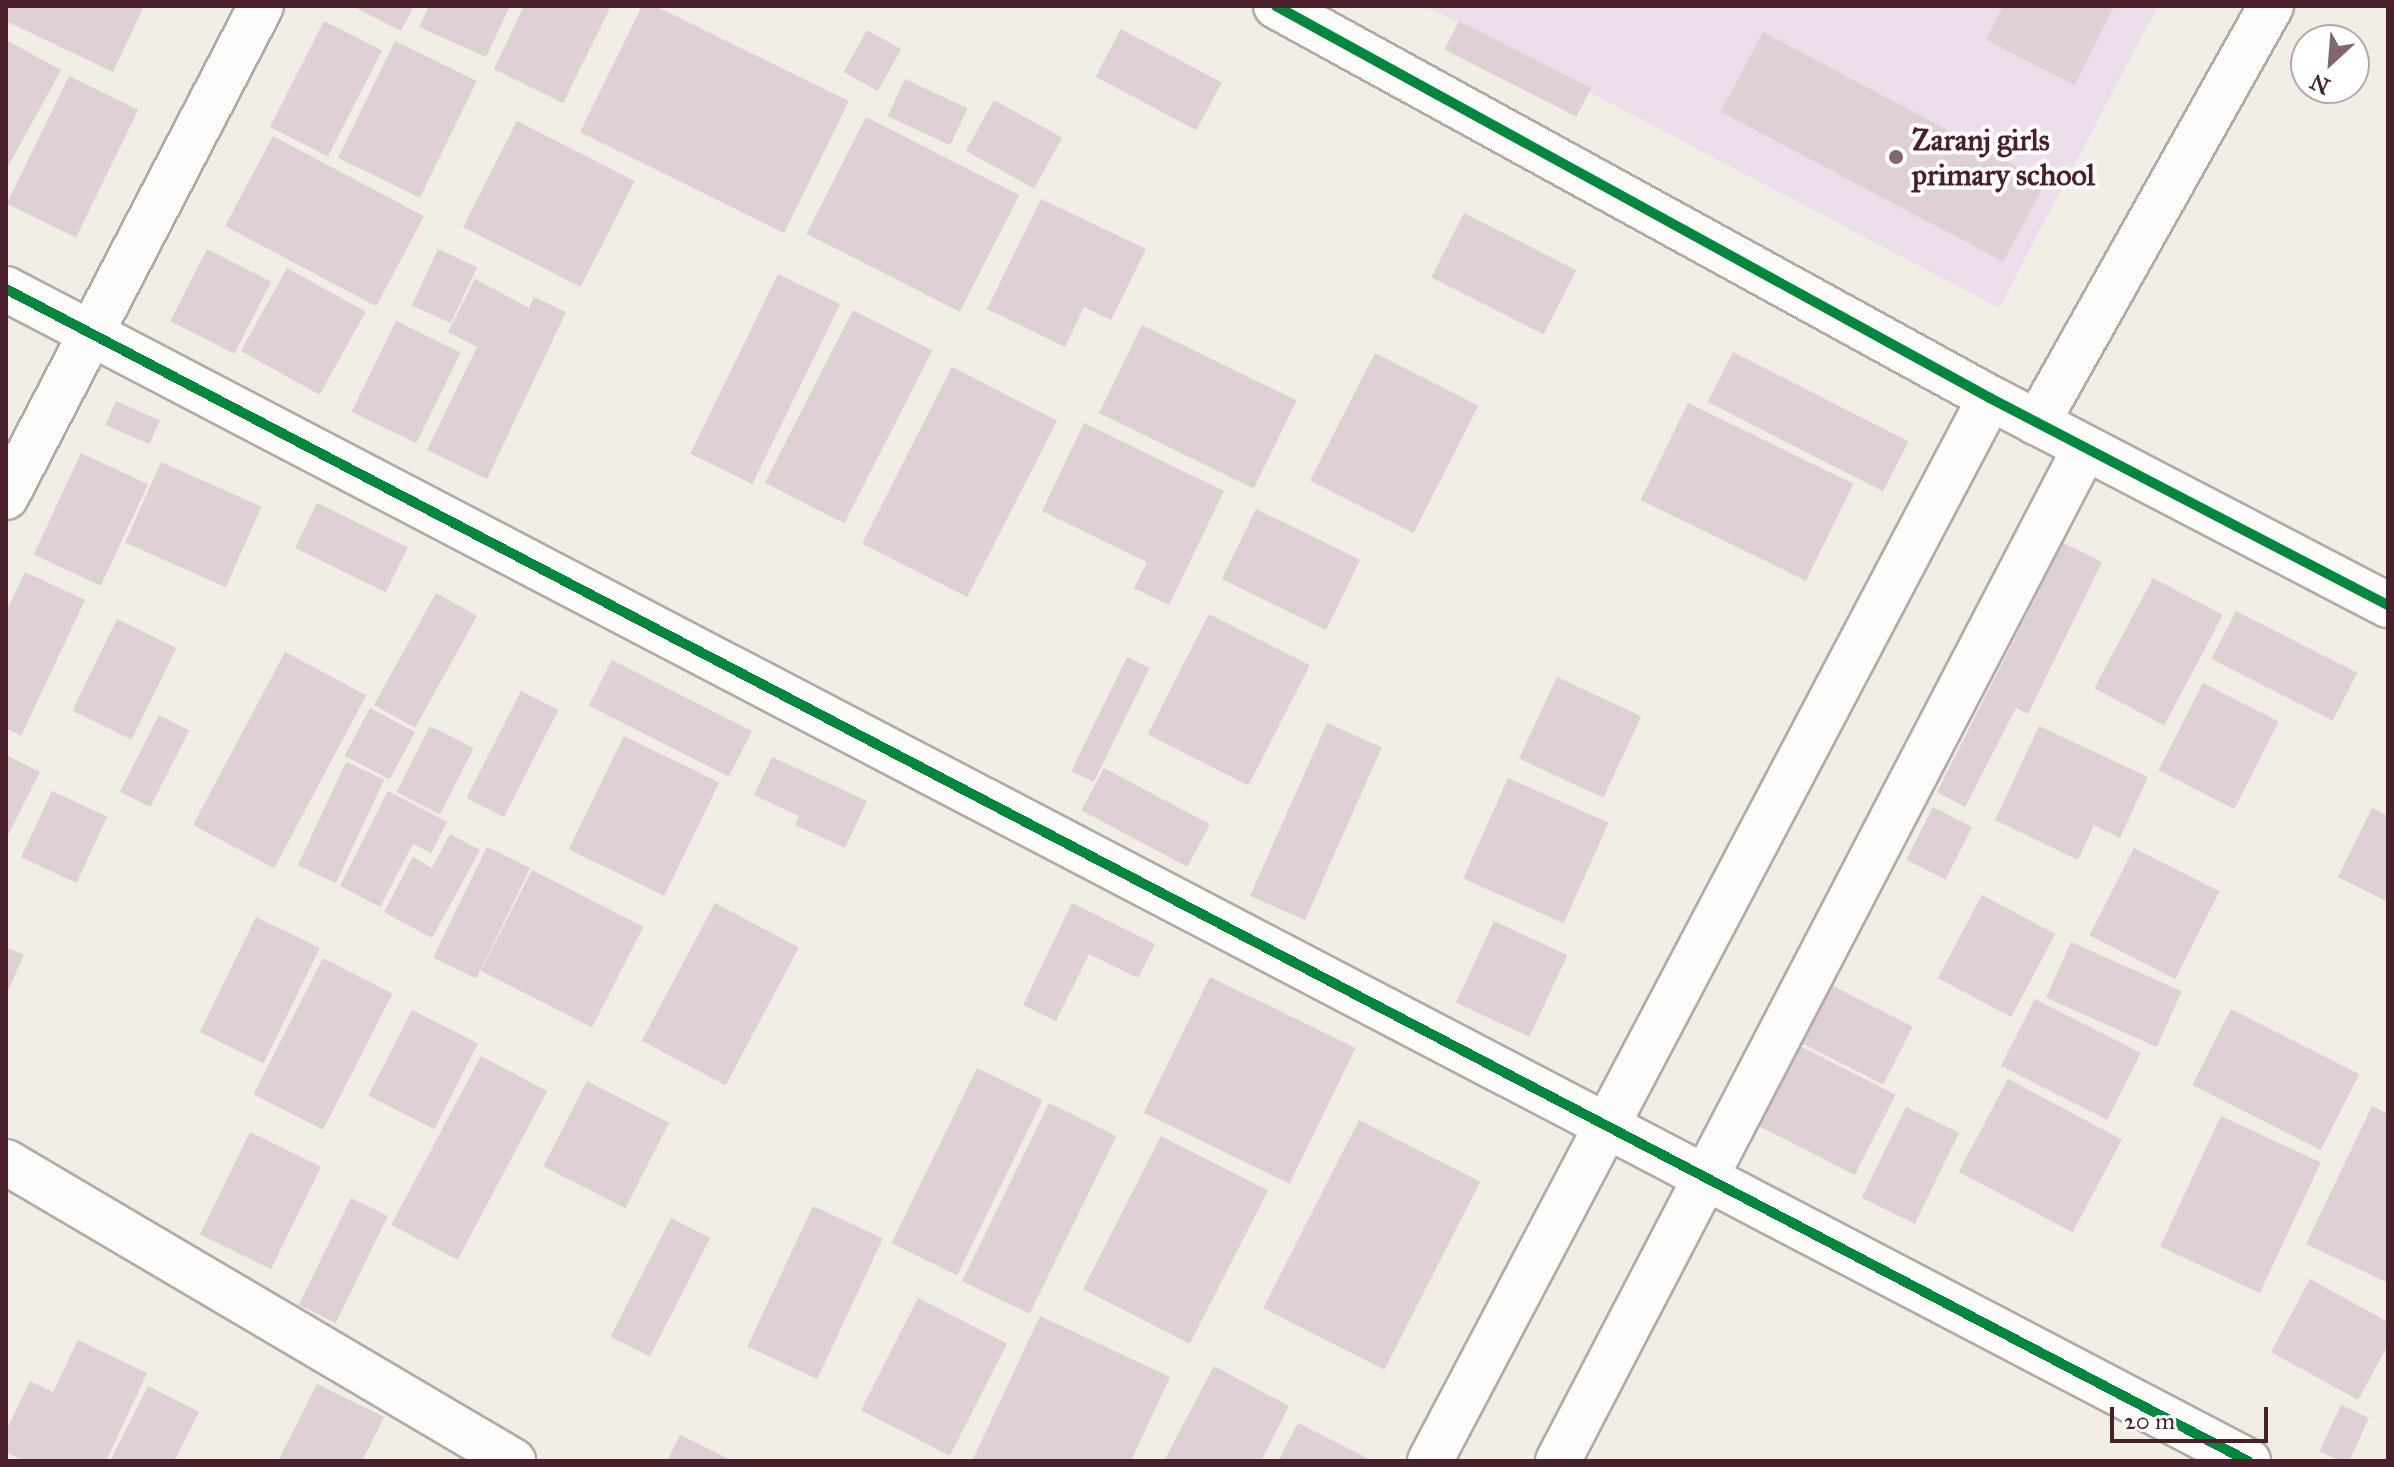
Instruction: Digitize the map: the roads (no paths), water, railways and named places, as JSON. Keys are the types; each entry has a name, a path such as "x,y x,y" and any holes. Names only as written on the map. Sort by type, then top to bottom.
{"street":[{"path":"6,497 261,6"},
{"path":"1276,6 1990,398 2388,605"},
{"path":"2037,423 2271,6"},
{"path":"6,289 2248,1461"},
{"path":"1430,1461 1990,398"},
{"path":"1558,1461 1702,1175 2085,448"},
{"path":"6,1162 513,1461"}],"place":[{"name":"Zaranj girls primary school","path":"1896,157"}]}
